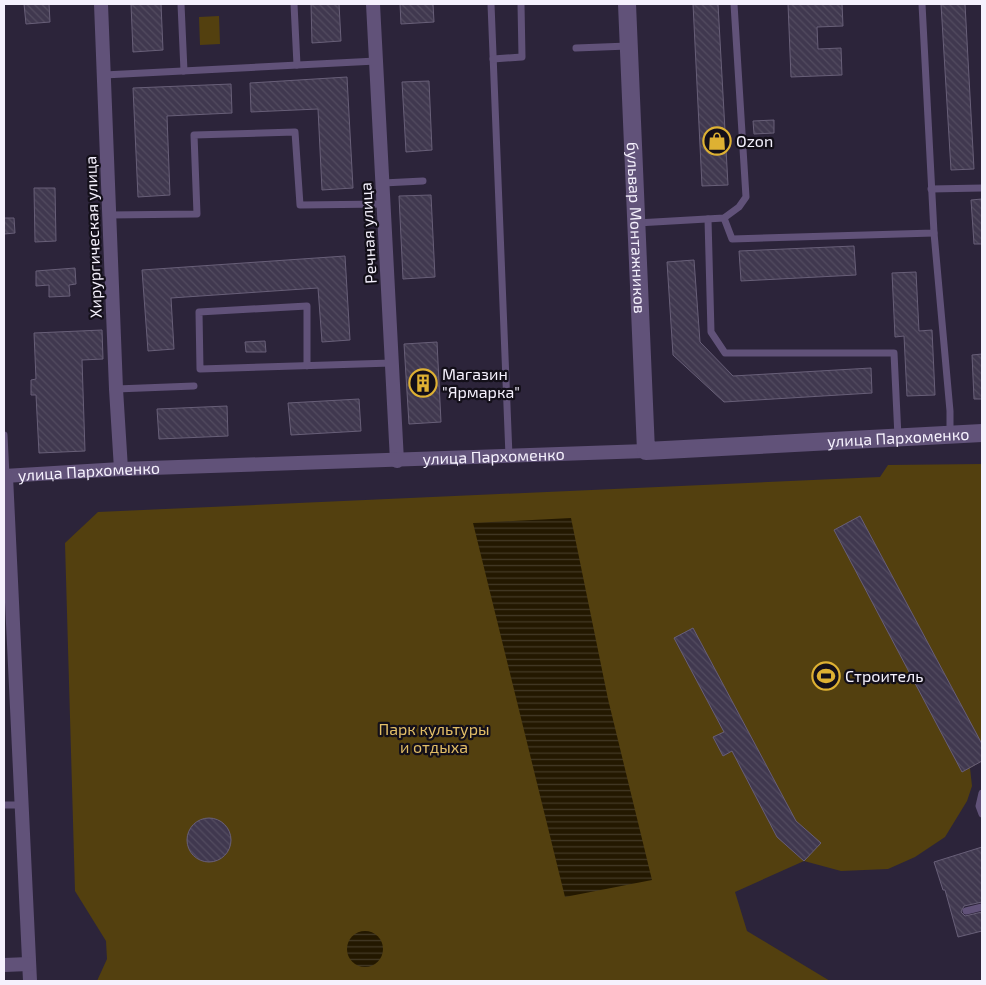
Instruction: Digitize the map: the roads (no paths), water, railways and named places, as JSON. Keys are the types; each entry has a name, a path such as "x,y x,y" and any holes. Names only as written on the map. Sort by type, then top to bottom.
{"street":[{"name":"Хирургическая улица","path":"101,4 116,389 121,469"},
{"name":"Речная улица","path":"373,4 397,461"},
{"name":"бульвар Монтажников","path":"627,4 646,451"},
{"name":"улица Пархоменко","path":"5,476 121,469 646,451 982,433"},
{"path":"5,476 8,590 22,805 30,981"},
{"path":"4,965 29,964"}],"lane":[{"path":"181,4 184,70"},
{"path":"294,4 297,65"},
{"path":"490,4 509,457"},
{"path":"493,59 522,57 520,4"},
{"path":"637,223 724,218 740,207 746,197 734,4"},
{"path":"922,4 931,189 950,411 950,434"},
{"path":"576,48 630,46"},
{"path":"104,75 376,61"},
{"path":"109,215 197,214 194,135 295,132 300,205 384,204"},
{"path":"382,183 423,181"},
{"path":"931,189 982,188"},
{"path":"724,218 732,239 934,233"},
{"path":"708,219 711,332 724,352 894,353 898,437"},
{"path":"307,366 306,306 199,312 200,369 307,366 392,363"},
{"path":"116,389 194,386"},
{"path":"4,436 5,476"},
{"path":"982,793 979,806 982,814"},
{"path":"4,806 22,805"},
{"path":"966,911 982,906"}],"place":[{"name":"Ozon","path":"717,141"},
{"name":"Магазин \"Ярмарка\"","path":"423,383"},
{"name":"Строитель","path":"826,676"}],"park label":[{"name":"Парк культуры и отдыха","path":"434,738"}]}
